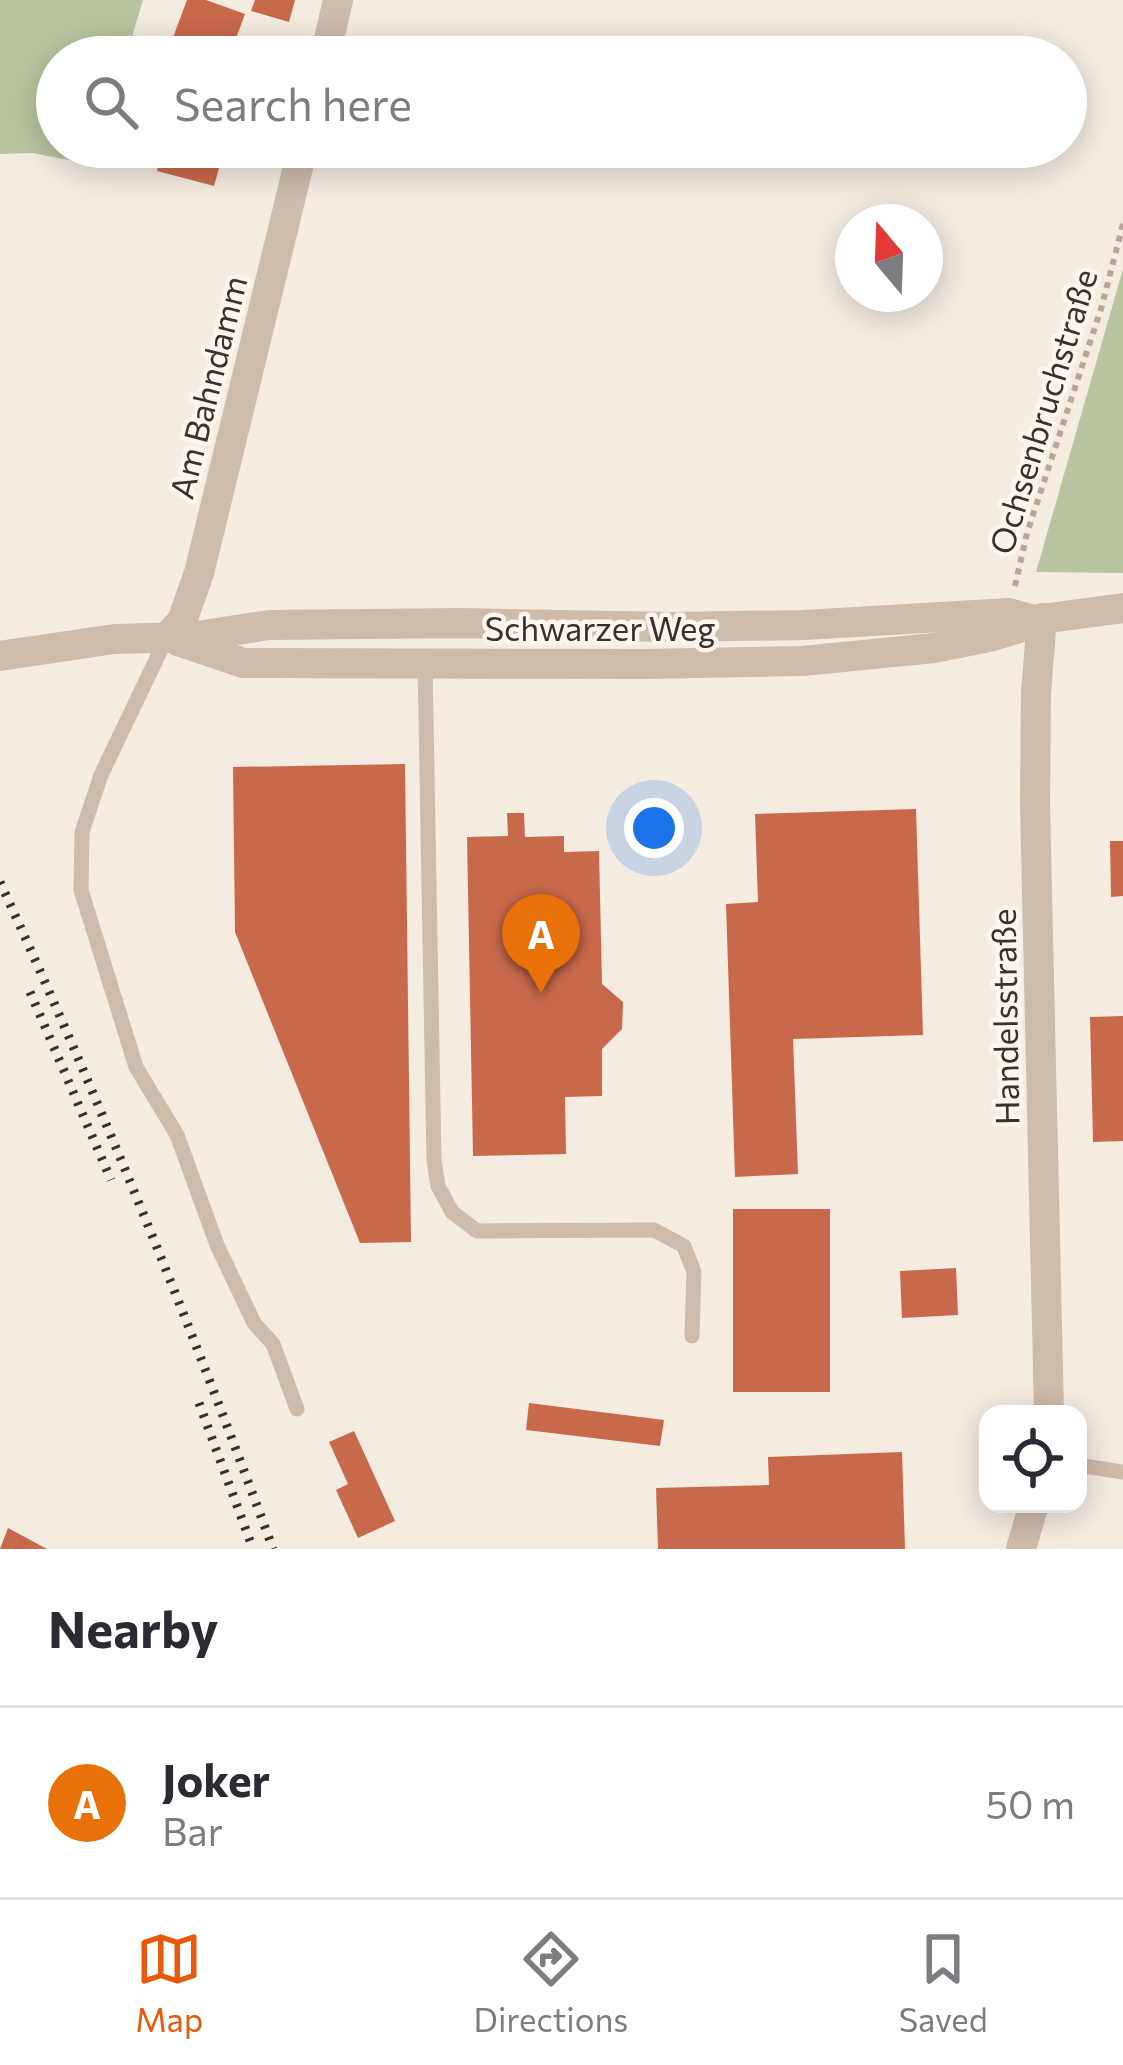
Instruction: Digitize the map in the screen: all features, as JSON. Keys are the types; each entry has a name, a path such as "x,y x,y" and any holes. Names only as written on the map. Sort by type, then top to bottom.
{"street":[{"path":"330,36 338,0"},
{"name":"Am Bahndamm","path":"167,638 182,621 199,573 298,168"},
{"name":"Schwarzer Weg","path":"0,656 114,639 191,637 269,626 460,623 670,628 1028,617 1123,608"},
{"name":"Schwarzer Weg","path":"167,638 243,664 803,661 934,648 1016,629 1028,617"},
{"name":"Handelsstraße","path":"1028,617 1036,693 1049,1405"},
{"path":"1021,1549 1031,1513"}],"lane":[{"path":"167,638 101,775 82,832 81,890 136,1067 177,1135 217,1245 254,1323 273,1344 297,1409"},
{"path":"425,664 438,1186 452,1212 477,1231 654,1230 684,1246 694,1272 692,1336"},
{"path":"1087,1466 1123,1472"}],"path":[{"name":"Ochsenbruchstraße","path":"1028,617 1027,533 1101,309 1123,224"}],"green space":[{"path":"0,0 143,0 132,36 36,36 36,154 0,154"},
{"path":"1123,269 1123,573 1036,572"}],"building":[{"path":"187,0 206,0 245,14 237,36 174,36"},
{"path":"255,0 295,0 289,22 251,11"},
{"path":"158,168 219,168 214,186"},
{"path":"405,764 411,1242 360,1243 235,932 233,767"},
{"path":"916,809 923,1035 793,1039 798,1174 735,1177 726,904 758,902 755,814"},
{"path":"507,813 524,813 525,837 564,836 564,852 599,851 602,984 623,1002 622,1029 602,1049 602,1096 565,1097 566,1154 473,1156 467,837 508,836"},
{"path":"1110,841 1123,841 1123,896 1111,897"},
{"path":"1123,1016 1123,1141 1093,1142 1090,1017"},
{"path":"733,1209 830,1209 830,1392 733,1392"},
{"path":"956,1268 958,1315 902,1318 900,1271"},
{"path":"529,1403 664,1420 660,1446 526,1430"},
{"path":"354,1431 395,1521 358,1538 336,1490 348,1484 329,1442"},
{"path":"902,1452 905,1549 658,1549 656,1488 769,1485 768,1457"},
{"path":"8,1528 47,1549 0,1549"}],"railway":[{"path":"0,882 143,1213 273,1549"},
{"path":"30,992 111,1180"},
{"path":"199,1403 253,1549"}],"place":[{"name":"Joker","path":"541,993"}]}
